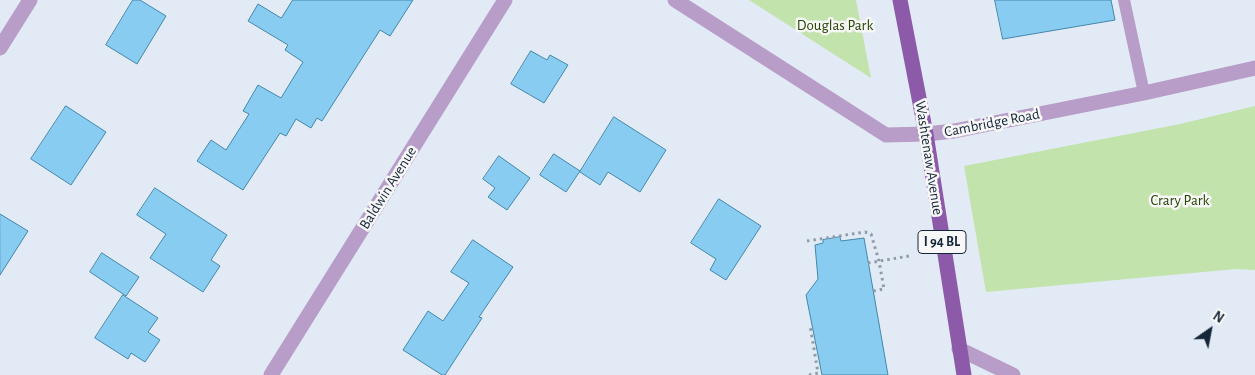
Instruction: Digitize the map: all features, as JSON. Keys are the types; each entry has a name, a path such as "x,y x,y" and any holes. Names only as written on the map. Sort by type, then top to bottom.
{"main road":[{"name":"Washtenaw Avenue","path":"900,0 926,134 964,375"}],"street":[{"path":"0,48 30,0"},
{"name":"Baldwin Avenue","path":"271,375 505,0"},
{"name":"Cambridge Road","path":"675,0 886,135 954,131 1144,93 1255,68"},
{"path":"959,349 1013,375"}],"lane":[{"path":"1124,0 1144,93"}],"path":[{"path":"806,241 866,232 873,236 884,289 873,291"},
{"path":"868,263 909,256"},
{"path":"809,375 818,373 810,325"}],"green space":[{"name":"Douglas Park","path":"749,0 856,0 871,78"},
{"name":"Crary Park","path":"1255,106 1255,270 1236,269 986,292 964,166 1180,124"}],"building":[{"path":"133,0 140,0 166,16 137,64 106,45"},
{"path":"293,0 413,0 390,36 380,30 322,121 317,118 311,128 296,119 286,136 280,133 243,190 197,161 211,140 226,150 249,114 243,111 258,85 281,98 303,62 285,50 288,45 248,21 258,4 281,18"},
{"path":"995,0 1111,0 1115,20 1003,39"},
{"path":"531,51 547,60 550,55 568,65 544,103 511,84"},
{"path":"66,106 106,132 71,185 31,159"},
{"path":"614,117 666,150 640,192 608,172 600,185 580,172"},
{"path":"554,154 580,171 566,192 540,175"},
{"path":"499,156 530,178 507,210 488,197 495,188 483,179"},
{"path":"155,188 227,235 211,260 220,266 203,292 150,258 166,234 137,215"},
{"path":"719,199 761,226 726,280 710,270 716,259 691,243"},
{"path":"0,214 28,231 0,275"},
{"path":"840,237 841,241 864,238 888,375 822,375 806,295 818,279 815,245 823,243 823,240"},
{"path":"473,240 513,267 479,317 482,318 445,375 442,375 403,350 428,311 443,321 469,283 451,272"},
{"path":"102,253 139,277 126,296 90,272"},
{"path":"123,295 158,318 148,332 160,340 145,362 131,353 128,359 95,338"}]}
